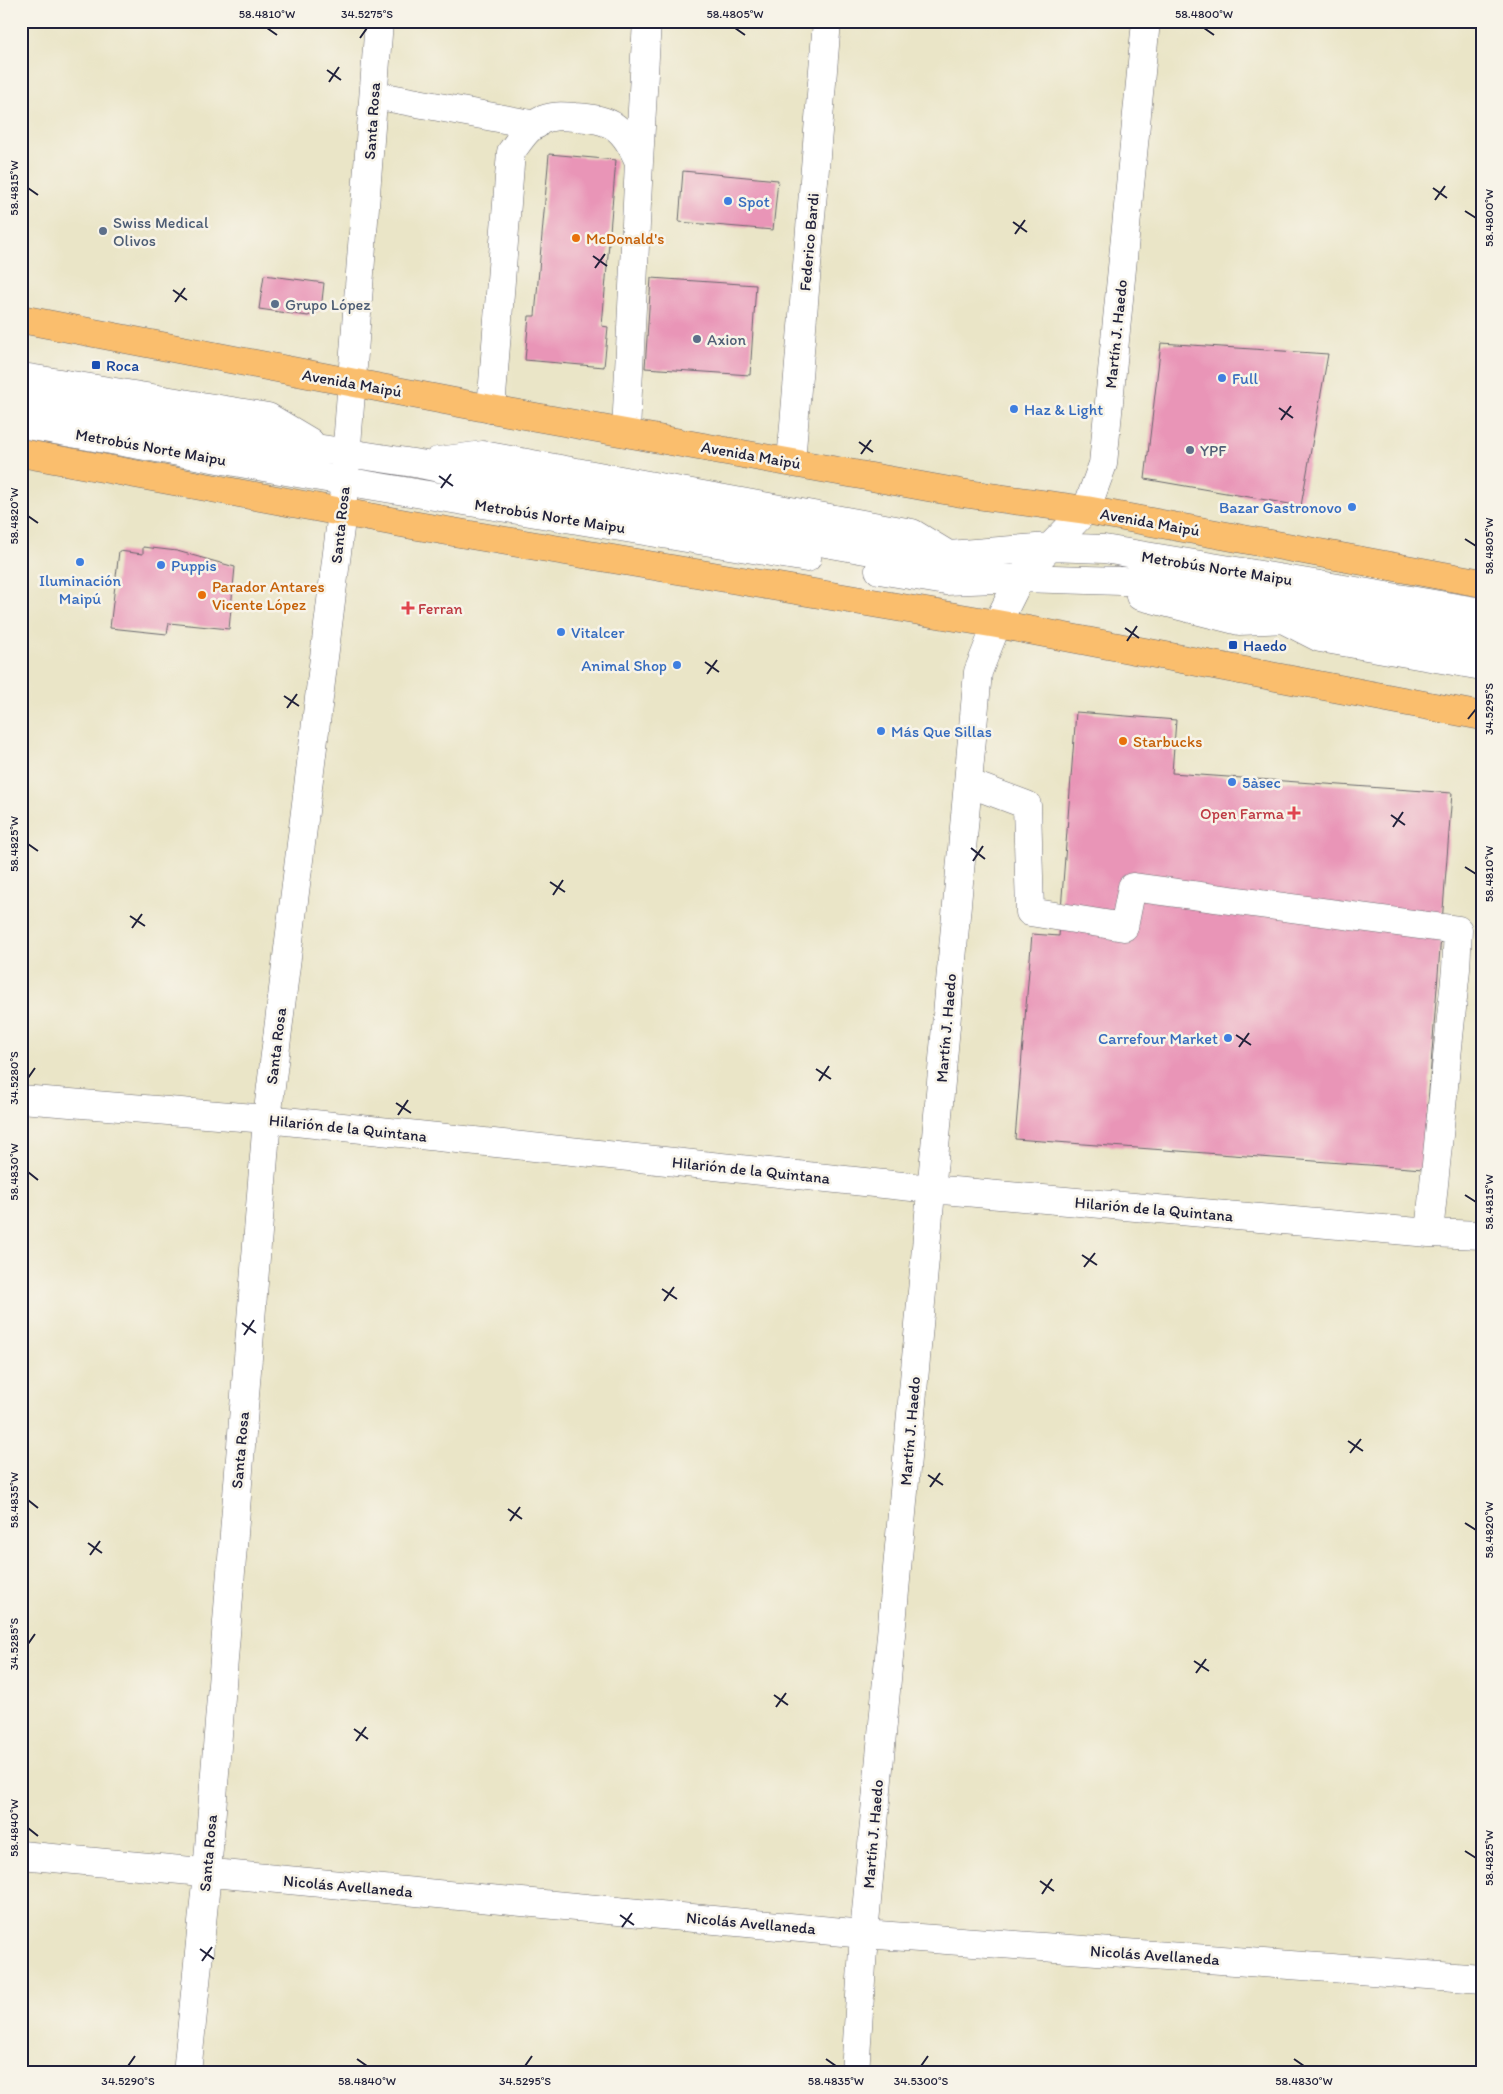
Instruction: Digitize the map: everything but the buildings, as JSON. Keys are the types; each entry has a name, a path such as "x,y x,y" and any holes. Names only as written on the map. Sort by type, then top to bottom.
{"main road":[{"name":"Avenida Maipú","path":"21,319 352,384 961,493 1086,510 1482,583"},
{"path":"21,453 342,512 997,624 1482,716"}],"street":[{"name":"Santa Rosa","path":"187,2073 207,1873 267,1119 342,512 344,481 335,451 352,384 379,21"},
{"path":"626,432 647,21"},
{"name":"Martín J. Haedo","path":"855,2073 864,1934 978,672 997,624 1020,578 1086,510 1103,464 1146,21"},
{"name":"Federico Bardi","path":"791,462 824,22"},
{"path":"374,95 536,125"},
{"path":"491,409 511,152 526,131 541,121 557,116 597,118 614,126 624,134 633,147 639,162"},
{"name":"Metrobús Norte Maipu","path":"28,395 88,401 335,451 420,464 660,514 739,514"},
{"name":"Metrobús Norte Maipu","path":"28,395 344,481 946,582 1020,578 1155,582 1240,609 1283,620 1322,626 1482,639"},
{"name":"Metrobús Norte Maipu","path":"420,464 483,455 662,487 739,514"},
{"name":"Metrobús Norte Maipu","path":"662,487 690,504 739,514 912,533 950,556 1049,547 1104,549 1482,612"},
{"name":"Metrobús Norte Maipu","path":"660,514 690,504"},
{"name":"Metrobús Norte Maipu","path":"1240,609 1322,626 1482,666"},
{"path":"968,783 1027,806 1030,912 1124,927 1132,887 1458,930 1456,970 1429,1232"},
{"name":"Hilarión de la Quintana","path":"21,1099 267,1119 931,1189 1429,1232 1482,1234"},
{"name":"Nicolás Avellaneda","path":"21,1855 864,1934 1482,1979"}],"place":[{"name":"Spot","path":"728,201"},
{"name":"Swiss Medical Olivos","path":"103,231"},
{"name":"McDonald's","path":"576,238"},
{"name":"Grupo López","path":"275,304"},
{"name":"Axion","path":"697,339"},
{"name":"Roca","path":"96,365"},
{"name":"Full","path":"1222,378"},
{"name":"Haz & Light","path":"1014,409"},
{"name":"YPF","path":"1190,450"},
{"name":"Bazar Gastronovo","path":"1352,507"},
{"name":"Iluminación Maipú","path":"80,562"},
{"name":"Puppis","path":"161,565"},
{"name":"Parador Antares Vicente López","path":"202,595"},
{"name":"Ferran","path":"408,608"},
{"name":"Vitalcer","path":"561,632"},
{"name":"Haedo","path":"1233,645"},
{"name":"Animal Shop","path":"677,665"},
{"name":"Más Que Sillas","path":"881,731"},
{"name":"Starbucks","path":"1123,741"},
{"name":"5àsec","path":"1232,782"},
{"name":"Open Farma","path":"1294,813"},
{"name":"Carrefour Market","path":"1228,1038"}]}
